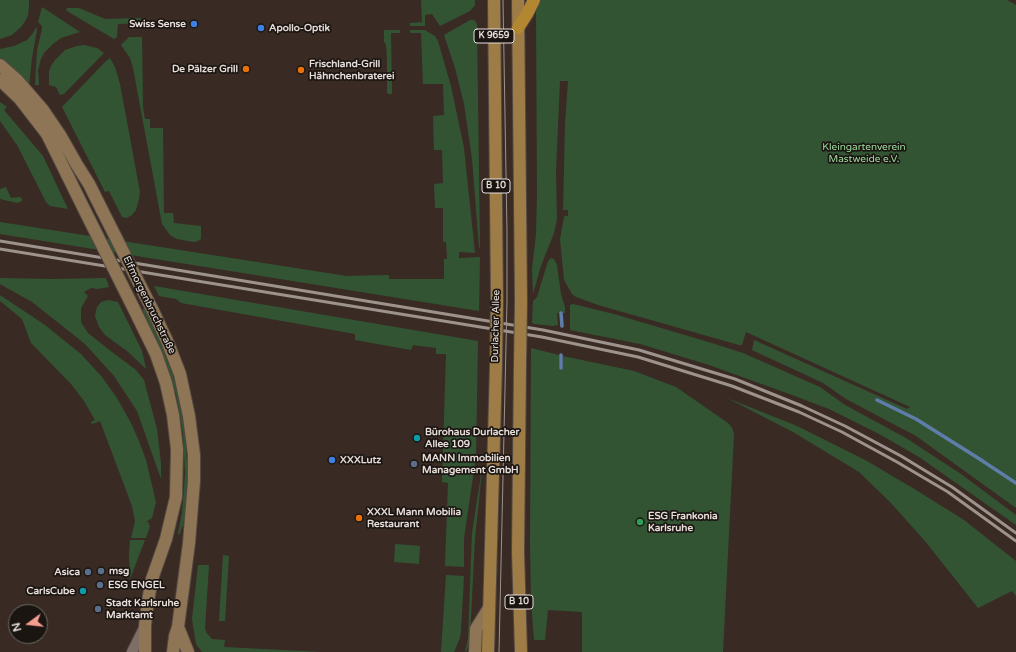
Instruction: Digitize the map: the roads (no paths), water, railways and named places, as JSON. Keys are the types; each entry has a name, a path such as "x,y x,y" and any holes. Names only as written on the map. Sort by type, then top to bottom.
{"highway":[{"path":"518,28 534,0"}],"main road":[{"name":"Durlacher Allee","path":"488,652 497,300 494,0"},
{"name":"B 10","path":"518,0 521,301 518,552 521,652"},
{"name":"Elfmorgenbruchstraße","path":"0,65 18,80 43,110 60,135 89,184 153,310 180,374 193,438 194,481 189,543 178,627 173,652"},
{"name":"Elfmorgenbruchstraße","path":"0,80 20,99 47,134 156,354 166,383 173,415 177,449 176,497 166,539 152,579 145,626 145,652"},
{"path":"475,652 476,629 489,608"},
{"path":"178,627 188,652"}],"street":[{"path":"132,652 145,626"}],"waterway":[{"path":"561,313 562,326"},
{"path":"561,355 561,368"},
{"path":"877,400 916,419 1016,483"}],"tram line":[{"path":"499,652 507,301 503,0"}],"railway":[{"path":"0,241 543,330 639,350 735,379 802,406 845,426 901,456 952,487 1016,533"},
{"path":"0,249 542,337 638,357 732,386 799,412 842,432 948,492 1016,541"}],"place":[{"name":"Swiss Sense","path":"194,24"},
{"name":"Apollo-Optik","path":"261,28"},
{"name":"De Pälzer Grill","path":"246,69"},
{"name":"Frischland-Grill Hähnchenbraterei","path":"301,70"},
{"name":"Bürohaus Durlacher Allee 109","path":"417,438"},
{"name":"XXXLutz","path":"332,460"},
{"name":"MANN Immobilien Management GmbH","path":"414,464"},
{"name":"XXXL Mann Mobilia Restaurant","path":"359,518"},
{"name":"ESG Frankonia Karlsruhe","path":"640,522"},
{"name":"msg","path":"101,571"},
{"name":"Asica","path":"88,572"},
{"name":"ESG ENGEL","path":"100,585"},
{"name":"CarlsCube","path":"83,591"},
{"name":"Stadt Karlsruhe Marktamt","path":"98,609"}],"park label":[{"name":"Kleingartenverein Mastweide e.V.","path":"864,152"}]}
